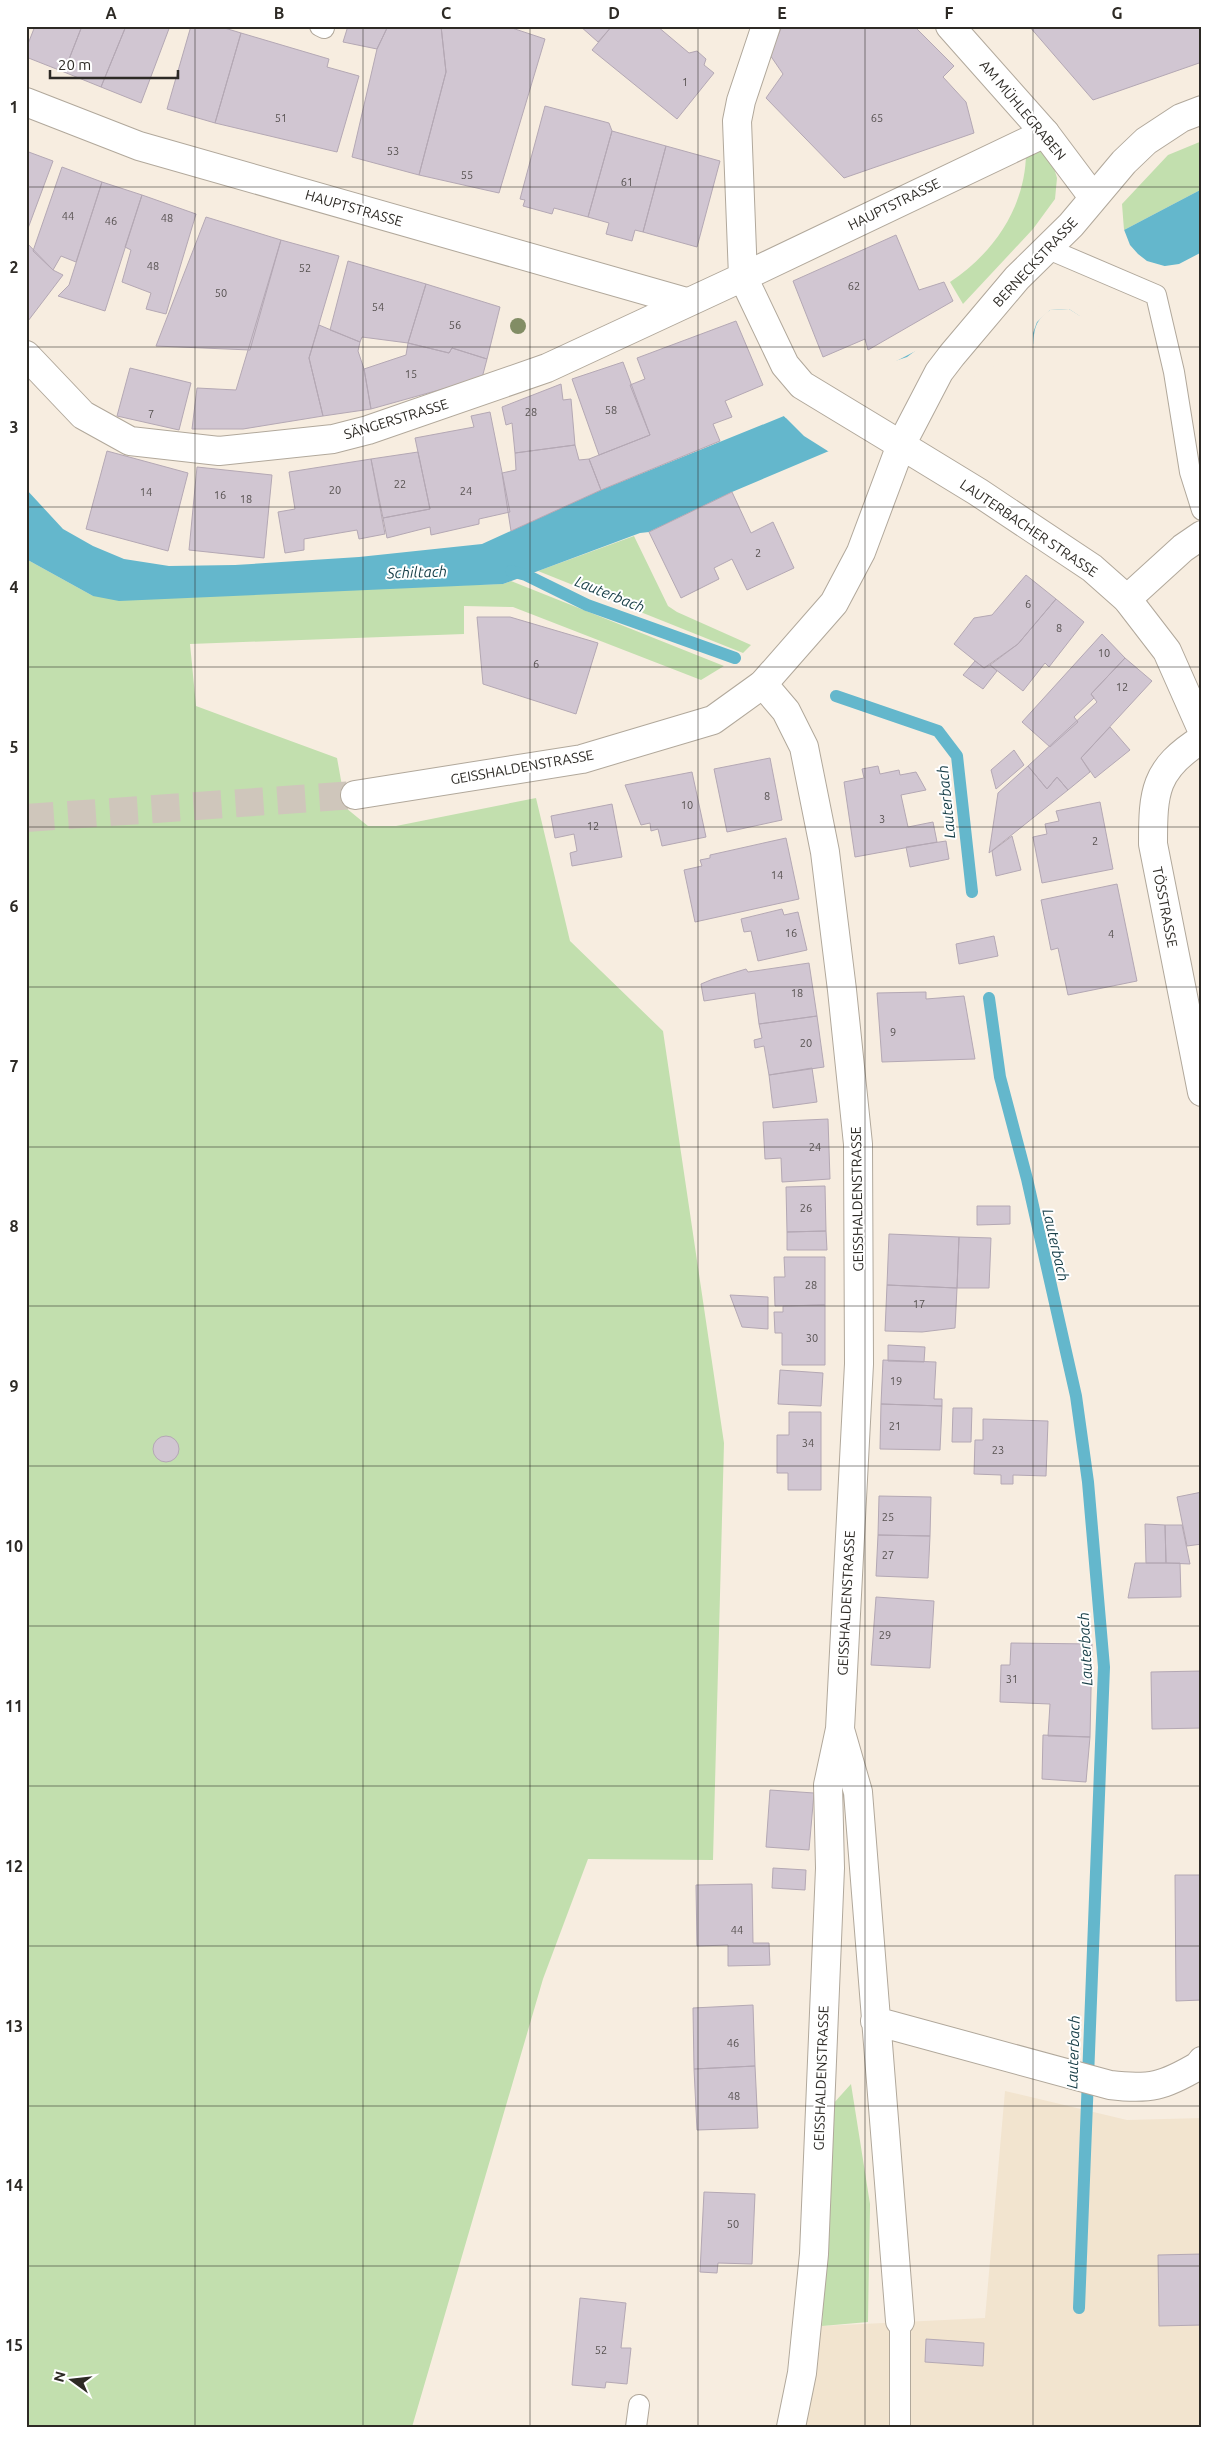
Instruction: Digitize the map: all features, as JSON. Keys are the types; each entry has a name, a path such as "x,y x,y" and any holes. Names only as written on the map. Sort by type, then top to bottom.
{"street":[{"path":"742,277 738,121 741,101 766,26"},
{"name":"AM MÜHLEGRABEN","path":"950,26 1045,132 1093,197"},
{"name":"HAUPTSTRASSE","path":"26,102 139,146 686,302"},
{"name":"BERNECKSTRASSE","path":"891,439 917,411 939,372 952,355 1017,278 1071,225 1093,197 1146,141 1182,118 1202,110"},
{"name":"HAUPTSTRASSE","path":"742,277 1045,132"},
{"name":"SÄNGERSTRASSE","path":"26,355 83,414 130,441 219,451 333,439 368,430 547,368 617,337 686,302 742,277"},
{"name":"LAUTERBACHER STRASSE","path":"742,277 786,365 802,384 978,492 1092,568 1127,599 1167,651 1202,730"},
{"name":"GEISSHALDENSTRASSE","path":"355,795 582,759 713,720 764,684 834,603 861,552 891,439"},
{"path":"1127,599 1182,548 1202,535"},
{"name":"GEISSHALDENSTRASSE","path":"764,684 786,711 804,747 824,852 842,990 858,1144 859,1364 840,1729 828,1785 830,1868 814,2254 802,2373 791,2427"},
{"name":"TÖSSTRASSE","path":"1202,739 1181,752 1162,776 1153,802 1153,844 1202,1092"},
{"name":"GEISSHALDENSTRASSE","path":"840,1729 858,1792 900,2321"},
{"path":"875,2022 1053,2068 1110,2085 1138,2088 1169,2082 1198,2066 1202,2061"}],"lane":[{"path":"1046,248 1156,295 1174,372 1190,472 1202,510"},
{"path":"900,2321 900,2427"},
{"path":"636,2427 639,2405"}],"shaded area":[{"path":"1005,2091 1127,2120 1202,2118 1202,2427 803,2427 822,2326 985,2318"}],"green space":[{"path":"1202,141 1202,189 1124,230 1122,204 1168,155"},
{"path":"1043,148 1051,158 1057,178 1055,199 1033,229 963,304 950,282 980,257 993,242 1014,209 1025,172 1026,152"},
{"path":"634,536 668,606 677,612 751,645 743,653 538,571"},
{"path":"26,559 93,596 503,584 511,581 724,666 701,680 513,607 464,606 464,634 190,644 196,706 337,758 346,808 368,826 396,826 536,798 570,941 663,1031 724,1443 713,1860 588,1859 543,1979 412,2427 26,2427"},
{"path":"851,2084 870,2204 868,2322 822,2326 833,2104"}],"water":[{"name":"Schiltach","path":"1202,189 1202,252 1179,264 1165,266 1080,316 1069,309 1050,310 1037,324 1034,333 1034,344 827,450 829,451 732,492 649,532 640,533 503,584 119,601 93,596 26,559 26,489 63,529 93,546 124,559 169,566 235,565 359,557 482,544 601,490 784,416 786,418 968,324 1124,230"}],"pier":[{"path":"1123,227 1130,245 1138,254 1147,261 1168,267 1081,317 1069,309 1050,310 1037,322 1033,333 1034,346 831,450 831,453 804,436 782,414 786,415 886,364 907,357 923,345 967,322"}],"building":[{"path":"35,26 82,26 64,72 26,57 26,49"},
{"path":"82,26 126,26 101,87 64,72"},
{"path":"126,26 170,26 141,103 101,87"},
{"path":"191,26 218,26 241,33 215,123 167,109"},
{"path":"348,26 388,26 377,49 343,42"},
{"path":"388,26 441,26 446,72 419,175 352,157 377,49"},
{"path":"441,26 506,26 545,39 499,193 419,175 446,72"},
{"path":"580,26 612,26 598,42"},
{"path":"612,26 657,26 689,53 697,51 706,59 704,65 714,73 677,119 592,50"},
{"path":"782,26 914,26 954,66 943,77 966,102 974,133 844,178 766,98 783,74 770,55"},
{"path":"1029,26 1202,26 1202,62 1093,100"},
{"path":"241,33 329,59 327,67 359,76 337,152 215,123"},
{"path":"545,106 609,123 612,131 588,217 554,208 552,214 523,206 525,200 520,199"},
{"path":"612,131 666,146 643,232 635,230 632,241 606,234 609,223 588,217"},
{"path":"666,146 720,161 697,247 643,232"},
{"path":"26,151 53,161 27,231 26,231"},
{"path":"62,167 102,182 76,262 61,256 53,270 33,251"},
{"path":"102,182 142,195 105,311 58,296 69,285"},
{"path":"142,195 196,214 166,314 146,309 151,293 122,282 131,250 125,247"},
{"path":"206,217 281,240 250,350 156,346"},
{"path":"896,235 919,290 944,282 953,301 868,350 865,339 823,357 793,281"},
{"path":"281,240 339,256 309,358 323,416 243,429 192,429 197,388 236,390"},
{"path":"26,242 53,270 63,275 28,321 26,319"},
{"path":"348,261 426,284 408,343 362,337 360,342 330,330"},
{"path":"426,284 500,307 487,359 452,348 449,353 408,343"},
{"path":"736,321 763,385 725,401 732,417 713,424 720,441 601,490 589,459 650,435 630,385 645,379 637,358"},
{"path":"319,325 360,342 358,351 364,369 371,409 323,416 309,358"},
{"path":"408,343 449,353 452,348 487,359 482,378 371,409 364,369 406,355"},
{"path":"623,362 650,435 599,455 572,379"},
{"path":"130,368 191,383 179,430 117,416"},
{"path":"561,384 563,400 571,399 575,445 515,453 512,423 506,425 502,407"},
{"path":"490,412 510,512 479,519 479,524 431,535 430,527 387,538 383,518 430,509 415,438 474,427 471,416"},
{"path":"575,445 579,460 589,459 601,490 511,531 502,473 516,470 515,453"},
{"path":"107,451 188,473 168,551 86,529"},
{"path":"418,452 430,509 383,518 371,459"},
{"path":"371,459 385,534 359,539 357,530 304,539 304,550 285,553 278,512 295,509 289,472"},
{"path":"197,467 272,475 264,558 189,550"},
{"path":"732,492 751,533 773,522 794,568 747,590 732,559 714,568 719,579 681,598 649,532"},
{"path":"1026,575 1056,599 1018,644 984,668 954,644 974,618 992,615"},
{"path":"1056,599 1084,622 1049,667 1045,663 1023,691 990,665 1018,644"},
{"path":"477,617 510,617 598,643 576,714 483,684"},
{"path":"1102,634 1125,658 1091,694 1094,698 1074,717 1078,722 1050,747 1022,722"},
{"path":"1125,658 1152,681 1081,758 1090,772 1068,790 1057,777 1047,789 1028,766 1097,702 1091,694"},
{"path":"975,661 984,668 990,665 997,671 983,689 963,675"},
{"path":"1110,727 1130,750 1095,778 1081,758"},
{"path":"1014,750 1024,765 996,789 991,770"},
{"path":"770,758 782,820 727,832 714,769"},
{"path":"878,766 880,774 899,770 900,775 916,772 926,790 901,795 908,827 933,822 937,842 855,857 844,782 864,778 862,769"},
{"path":"1028,766 1047,789 1057,777 1068,790 989,853 998,793"},
{"path":"692,772 706,837 662,846 658,829 651,831 650,823 641,825 625,785"},
{"path":"1100,802 1113,869 1042,883 1033,837 1047,834 1045,824 1059,821 1056,811"},
{"path":"612,804 622,857 572,866 570,853 577,851 574,834 555,838 551,816"},
{"path":"1012,836 1021,870 996,876 992,851"},
{"path":"786,838 799,899 695,922 684,870 702,866 700,860 710,858 710,855"},
{"path":"946,841 949,859 910,867 906,847"},
{"path":"1117,884 1137,981 1068,995 1058,948 1051,950 1041,900"},
{"path":"782,909 784,915 798,912 807,950 758,961 751,931 744,932 741,919"},
{"path":"994,936 998,956 959,964 956,944"},
{"path":"809,963 817,1016 759,1024 755,993 704,1001 701,984 713,979 746,969 748,972"},
{"path":"926,992 926,999 964,996 975,1059 882,1062 877,993"},
{"path":"817,1016 824,1067 769,1075 764,1046 755,1048 754,1040 762,1038 759,1024"},
{"path":"812,1068 817,1102 773,1108 769,1075"},
{"path":"828,1119 830,1179 782,1182 781,1158 765,1159 763,1122"},
{"path":"825,1186 826,1231 787,1232 786,1187"},
{"path":"977,1206 1010,1206 1010,1224 977,1225"},
{"path":"826,1231 827,1250 787,1250 787,1232"},
{"path":"889,1234 959,1237 957,1288 887,1285"},
{"path":"959,1237 991,1238 989,1288 957,1288"},
{"path":"784,1257 825,1257 825,1305 775,1306 774,1277 785,1277"},
{"path":"887,1285 957,1288 955,1328 922,1332 885,1331"},
{"path":"730,1295 768,1297 768,1329 742,1327"},
{"path":"825,1305 825,1365 782,1365 782,1333 775,1333 774,1312 783,1312 783,1306"},
{"path":"888,1345 925,1347 924,1362 888,1361"},
{"path":"883,1360 936,1362 934,1399 942,1399 942,1406 881,1404"},
{"path":"780,1370 823,1373 821,1406 778,1404"},
{"path":"881,1404 942,1406 940,1450 880,1449"},
{"path":"953,1408 972,1408 971,1442 952,1442"},
{"path":"789,1412 821,1412 821,1490 788,1490 788,1473 777,1473 777,1435 789,1435"},
{"path":"983,1419 1048,1421 1046,1476 1013,1475 1013,1484 1001,1484 1001,1475 974,1474 975,1440 983,1440"},
{"path":"166,1436 175,1440 179,1449 175,1458 166,1462 157,1458 153,1449 157,1440"},
{"path":"1202,1492 1202,1544 1187,1546 1177,1497"},
{"path":"879,1496 931,1497 930,1536 878,1535"},
{"path":"1145,1524 1165,1525 1166,1563 1146,1563"},
{"path":"1165,1525 1182,1525 1190,1564 1166,1563"},
{"path":"878,1535 930,1536 928,1578 876,1576"},
{"path":"1135,1563 1180,1563 1181,1597 1128,1598"},
{"path":"876,1597 934,1601 930,1668 871,1665"},
{"path":"1011,1643 1092,1644 1090,1737 1048,1736 1050,1704 1000,1702 1001,1665 1010,1665"},
{"path":"1202,1671 1202,1728 1152,1729 1151,1672"},
{"path":"1043,1735 1090,1737 1086,1782 1042,1779"},
{"path":"770,1790 814,1793 809,1850 766,1847"},
{"path":"773,1868 806,1870 805,1890 772,1888"},
{"path":"1175,1875 1202,1875 1202,2000 1176,2001"},
{"path":"752,1884 753,1943 769,1943 770,1965 728,1966 728,1945 697,1946 696,1885"},
{"path":"753,2005 755,2066 694,2069 693,2008"},
{"path":"755,2066 758,2128 697,2130 694,2069"},
{"path":"704,2192 755,2194 752,2264 718,2263 717,2273 700,2272"},
{"path":"1202,2254 1202,2325 1159,2326 1158,2255"},
{"path":"580,2298 626,2303 621,2348 631,2348 627,2384 606,2382 605,2388 572,2385"},
{"path":"926,2339 984,2343 983,2366 925,2362"}],"waterway":[{"name":"Lauterbach","path":"511,571 526,575 587,605 735,658"},
{"name":"Lauterbach","path":"836,696 938,731 957,756 972,892"},
{"name":"Lauterbach","path":"989,998 1000,1077 1027,1179 1076,1396 1088,1482 1104,1667 1079,2308"}],"tunnel":[{"path":"26,818 355,795"}]}
